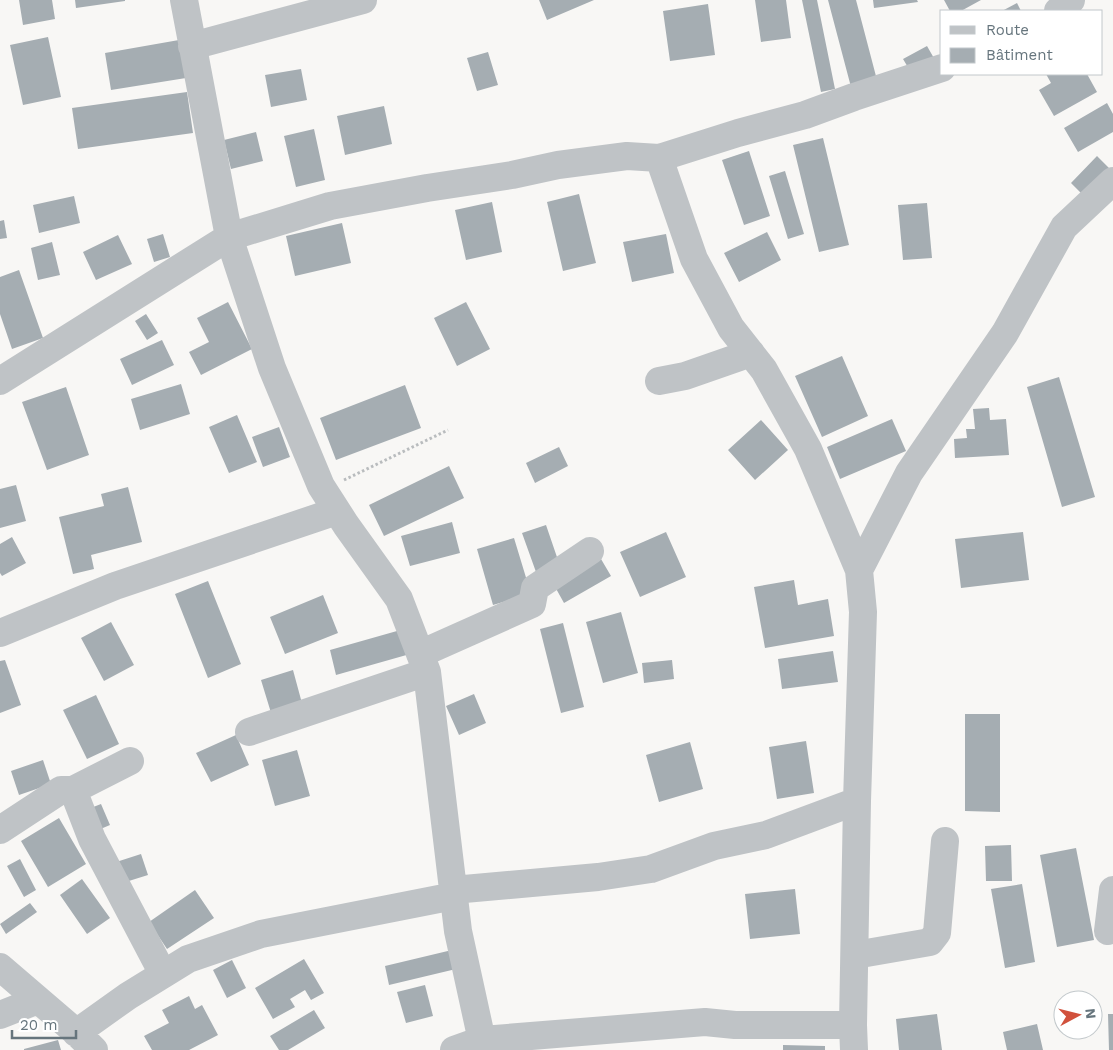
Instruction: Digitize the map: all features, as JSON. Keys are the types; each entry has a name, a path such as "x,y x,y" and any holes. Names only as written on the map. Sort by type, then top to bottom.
{"street":[{"path":"184,0 229,237 272,368 330,500 398,599 424,663 458,931 483,1045"},
{"path":"192,46 363,0"},
{"path":"1059,10 1071,0"},
{"path":"0,381 229,237 330,206 427,188 512,175 558,165 627,156 659,158 738,133 805,115 940,69"},
{"path":"454,1050 483,1045 705,1022 854,1037 857,801 863,612 859,570 808,449 764,370 731,328 694,259 659,158"},
{"path":"859,570 909,473 1006,333 1064,227 1113,181"},
{"path":"659,381 685,376 751,353"},
{"path":"0,633 330,500"},
{"path":"249,732 424,663 532,604 535,588 590,550"},
{"path":"0,830 61,790 73,790 130,761"},
{"path":"73,790 92,839 163,974"},
{"path":"0,967 85,1042 128,996 163,974 188,959 261,934 454,893 598,877 651,869 714,846 766,836 857,801"},
{"path":"855,955 930,942 937,933 945,841"},
{"path":"1108,931 1113,890"},
{"path":"0,1015 38,1000"}],"path":[{"path":"330,500 448,430"}],"building":[{"path":"19,0 52,0 55,19 23,25"},
{"path":"75,0 125,0 125,1 76,8"},
{"path":"539,0 594,0 547,20"},
{"path":"755,0 786,0 791,38 761,42"},
{"path":"802,0 817,0 835,89 821,92"},
{"path":"828,0 856,0 877,80 851,87"},
{"path":"873,0 917,0 918,2 874,8"},
{"path":"944,0 981,0 963,10 949,10"},
{"path":"1017,3 1020,10 1004,10"},
{"path":"708,4 715,55 670,61 663,11"},
{"path":"48,37 61,97 23,105 10,45"},
{"path":"179,40 186,78 111,90 105,53"},
{"path":"927,46 935,60 912,74 903,59"},
{"path":"488,52 498,85 477,91 467,58"},
{"path":"301,69 307,100 271,107 265,75"},
{"path":"1047,75 1088,75 1097,92 1054,116 1039,90 1051,83"},
{"path":"187,92 193,133 78,149 72,108"},
{"path":"1107,103 1113,114 1113,132 1078,152 1064,128"},
{"path":"384,106 392,144 345,155 337,116"},
{"path":"314,129 325,180 296,187 284,136"},
{"path":"256,132 263,161 231,169 224,140"},
{"path":"823,138 849,245 819,252 793,145"},
{"path":"749,151 770,216 744,225 722,160"},
{"path":"1097,156 1112,171 1086,198 1071,183"},
{"path":"785,171 804,234 788,239 769,176"},
{"path":"579,194 596,263 563,271 547,202"},
{"path":"74,196 80,223 39,233 33,205"},
{"path":"492,202 502,252 466,260 455,210"},
{"path":"927,203 932,258 903,260 898,205"},
{"path":"4,220 7,238 0,239 0,221"},
{"path":"342,223 351,263 295,276 286,236"},
{"path":"767,232 781,260 739,282 724,253"},
{"path":"163,234 170,257 154,262 147,239"},
{"path":"666,234 674,273 632,282 623,242"},
{"path":"118,235 132,264 96,280 83,252"},
{"path":"52,242 60,275 38,280 31,248"},
{"path":"19,270 43,338 12,349 0,314 0,277"},
{"path":"228,302 252,349 201,375 189,352 209,342 197,318"},
{"path":"466,302 490,349 457,366 434,318"},
{"path":"146,314 158,333 147,340 135,321"},
{"path":"162,340 174,365 132,385 120,359"},
{"path":"842,356 868,416 822,437 795,376"},
{"path":"1059,377 1095,497 1062,507 1027,387"},
{"path":"181,384 190,414 140,430 131,399"},
{"path":"405,385 421,428 336,460 320,418"},
{"path":"66,387 89,455 47,470 22,402"},
{"path":"989,408 990,420 1006,419 1009,455 955,458 954,439 967,438 966,429 975,429 973,409"},
{"path":"237,415 257,462 229,473 209,427"},
{"path":"892,419 906,451 840,479 827,447"},
{"path":"761,420 788,450 755,480 728,450"},
{"path":"279,427 290,457 263,467 252,437"},
{"path":"559,447 568,466 535,483 526,463"},
{"path":"449,466 464,498 384,536 369,505"},
{"path":"16,485 26,521 0,528 0,489"},
{"path":"128,487 142,542 91,555 94,569 73,574 59,517 104,506 101,494"},
{"path":"452,522 460,553 410,566 401,536"},
{"path":"546,525 559,563 536,572 522,533"},
{"path":"666,532 686,577 640,597 620,552"},
{"path":"1023,532 1029,580 961,588 955,539"},
{"path":"12,537 26,563 2,576 0,573 0,544"},
{"path":"514,538 531,594 493,605 477,549"},
{"path":"601,559 611,576 564,603 554,585"},
{"path":"794,580 798,605 828,599 834,636 765,648 754,587"},
{"path":"208,581 241,664 208,678 175,594"},
{"path":"323,595 338,633 285,654 270,617"},
{"path":"621,612 638,673 603,683 586,622"},
{"path":"111,622 134,665 104,681 81,638"},
{"path":"563,623 584,707 561,713 540,629"},
{"path":"404,629 410,654 336,675 330,650"},
{"path":"833,651 838,682 782,689 778,659"},
{"path":"5,660 21,705 0,713 0,661"},
{"path":"672,660 674,679 644,683 642,663"},
{"path":"293,670 303,707 272,716 261,680"},
{"path":"474,694 486,723 459,735 446,706"},
{"path":"96,695 119,744 87,759 63,710"},
{"path":"965,714 1000,714 1000,812 965,811"},
{"path":"236,735 249,765 211,782 196,753"},
{"path":"806,741 814,793 777,799 769,747"},
{"path":"690,742 703,789 659,802 646,755"},
{"path":"297,750 310,796 275,806 262,760"},
{"path":"43,760 51,784 19,795 11,771"},
{"path":"101,804 110,825 91,833 83,811"},
{"path":"59,818 86,864 48,887 21,841"},
{"path":"1011,845 1012,881 986,881 985,846"},
{"path":"1076,848 1094,940 1057,947 1040,855"},
{"path":"141,854 148,875 116,885 110,864"},
{"path":"20,859 36,890 24,897 7,866"},
{"path":"82,879 110,918 87,934 60,895"},
{"path":"1022,884 1035,962 1005,968 991,889"},
{"path":"795,889 800,934 750,939 745,894"},
{"path":"195,890 214,918 167,949 149,922"},
{"path":"30,903 37,912 6,934 0,924"},
{"path":"452,950 456,969 389,985 385,966"},
{"path":"304,959 324,993 311,1000 305,990 290,999 295,1007 273,1019 255,988"},
{"path":"232,960 246,988 227,998 213,970"},
{"path":"425,985 433,1016 406,1023 397,992"},
{"path":"189,996 195,1009 202,1005 218,1035 189,1050 152,1050 144,1036 169,1023 162,1010"},
{"path":"314,1010 325,1028 288,1050 279,1050 270,1036"},
{"path":"937,1014 942,1050 899,1050 896,1019"},
{"path":"1108,1014 1113,1014 1113,1050 1109,1050"},
{"path":"1037,1024 1043,1050 1007,1050 1003,1032"},
{"path":"58,1040 61,1050 24,1050 24,1049"},
{"path":"783,1045 825,1046 825,1050 783,1050"}]}
